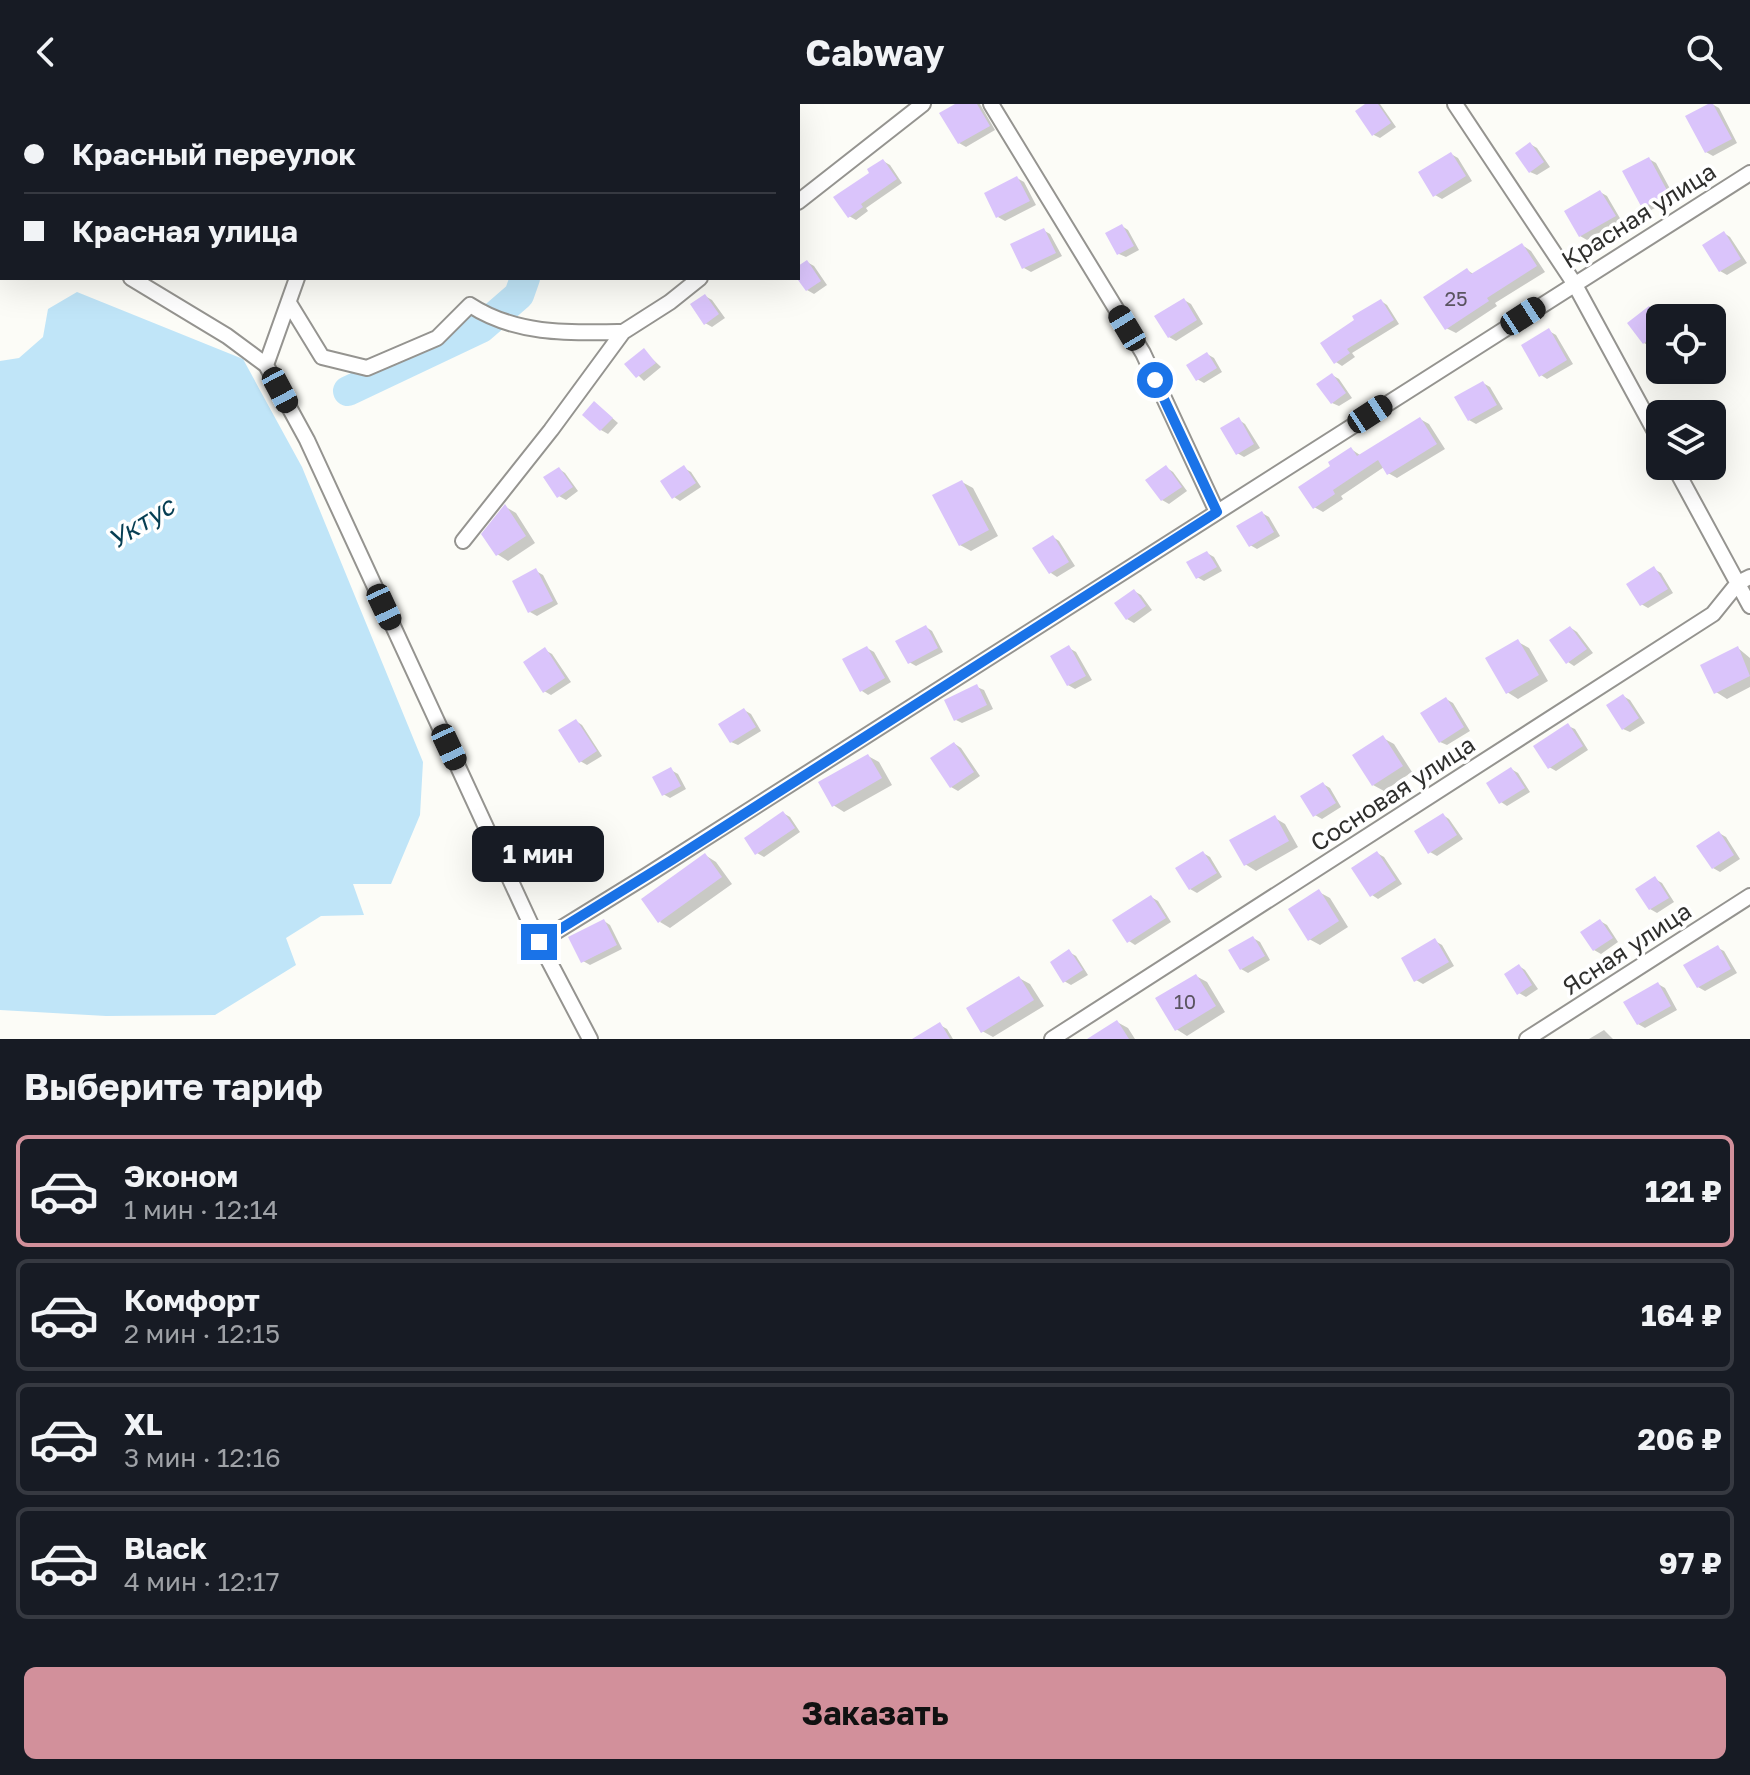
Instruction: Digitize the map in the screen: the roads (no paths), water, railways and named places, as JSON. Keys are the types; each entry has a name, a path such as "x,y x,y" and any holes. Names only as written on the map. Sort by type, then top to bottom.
{"street":[{"path":"800,200 923,104"},
{"path":"991,104 1143,353 1217,512"},
{"path":"1455,104 1574,283 1646,415"},
{"name":"Красная улица","path":"539,942 1750,173"},
{"path":"134,280 227,336 266,365 307,440 539,942 590,1039"},
{"path":"266,365 296,280"},
{"path":"463,541 551,430 623,332 698,280"},
{"path":"289,303 322,357 367,368 437,338 470,305 488,317 551,333 623,332"},
{"path":"1683,480 1744,580 1750,606"},
{"name":"Сосновая улица","path":"1052,1039 1713,614 1744,580"},
{"name":"Ясная улица","path":"1527,1039 1750,896"}],"water":[{"path":"77,292 243,359 302,467 423,762 420,815 391,884 353,884 364,915 321,916 286,938 296,965 215,1015 106,1016 0,1010 0,361 19,358 43,337 48,309"}],"waterway":[{"name":"Уктус","path":"348,391 481,328 519,295 524,280"}]}
